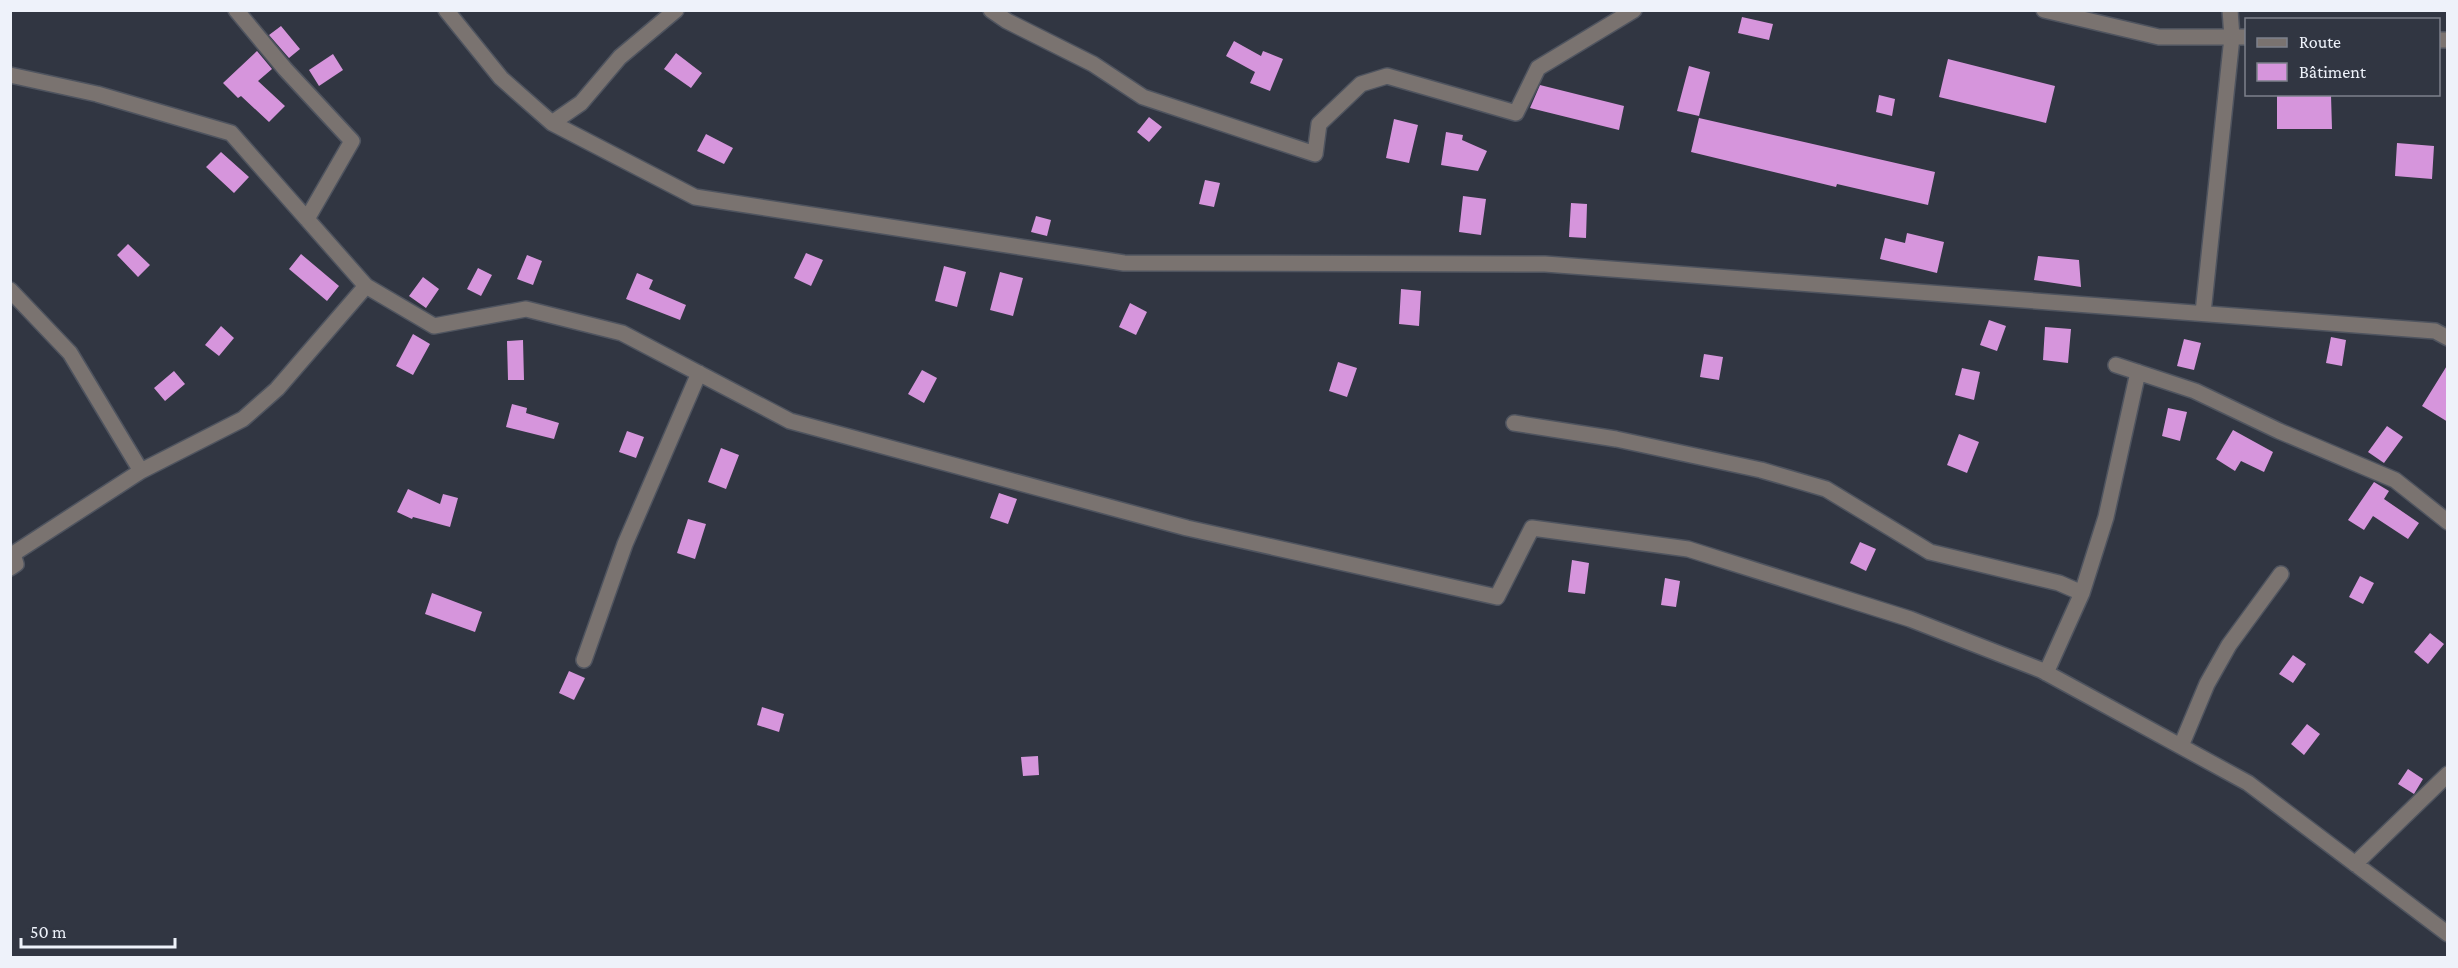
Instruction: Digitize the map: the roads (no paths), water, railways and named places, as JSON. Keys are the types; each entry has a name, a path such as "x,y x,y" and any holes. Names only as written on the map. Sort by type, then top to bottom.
{"street":[{"path":"236,10 285,69 352,141 307,219"},
{"path":"446,10 501,78 552,123 695,197 1124,263 1545,264 2435,331 2448,338"},
{"path":"552,123 581,103 620,57 676,10"},
{"path":"992,10 1007,21 1093,64 1143,97 1315,154 1319,124 1361,84 1387,76 1516,113 1538,68 1634,10"},
{"path":"2044,10 2159,37 2239,37"},
{"path":"2203,313 2239,37 2230,10"},
{"path":"10,64 15,76 97,94 231,133 366,286 434,326 526,309 622,333 790,421 1187,528 1497,597 1532,528 1688,549 1910,619 2046,672 2248,783 2448,934"},
{"path":"11,558 141,471 243,419 277,389 366,286"},
{"path":"10,290 70,353 141,471"},
{"path":"2116,365 2195,391 2279,431 2395,480 2448,522"},
{"path":"2046,672 2082,593 2106,517 2138,372"},
{"path":"584,660 625,544 699,373"},
{"path":"1514,423 1616,439 1761,470 1826,489 1930,552 2059,583 2082,593"},
{"path":"2181,746 2207,684 2229,645 2281,574"},
{"path":"2355,864 2448,774"}]}
